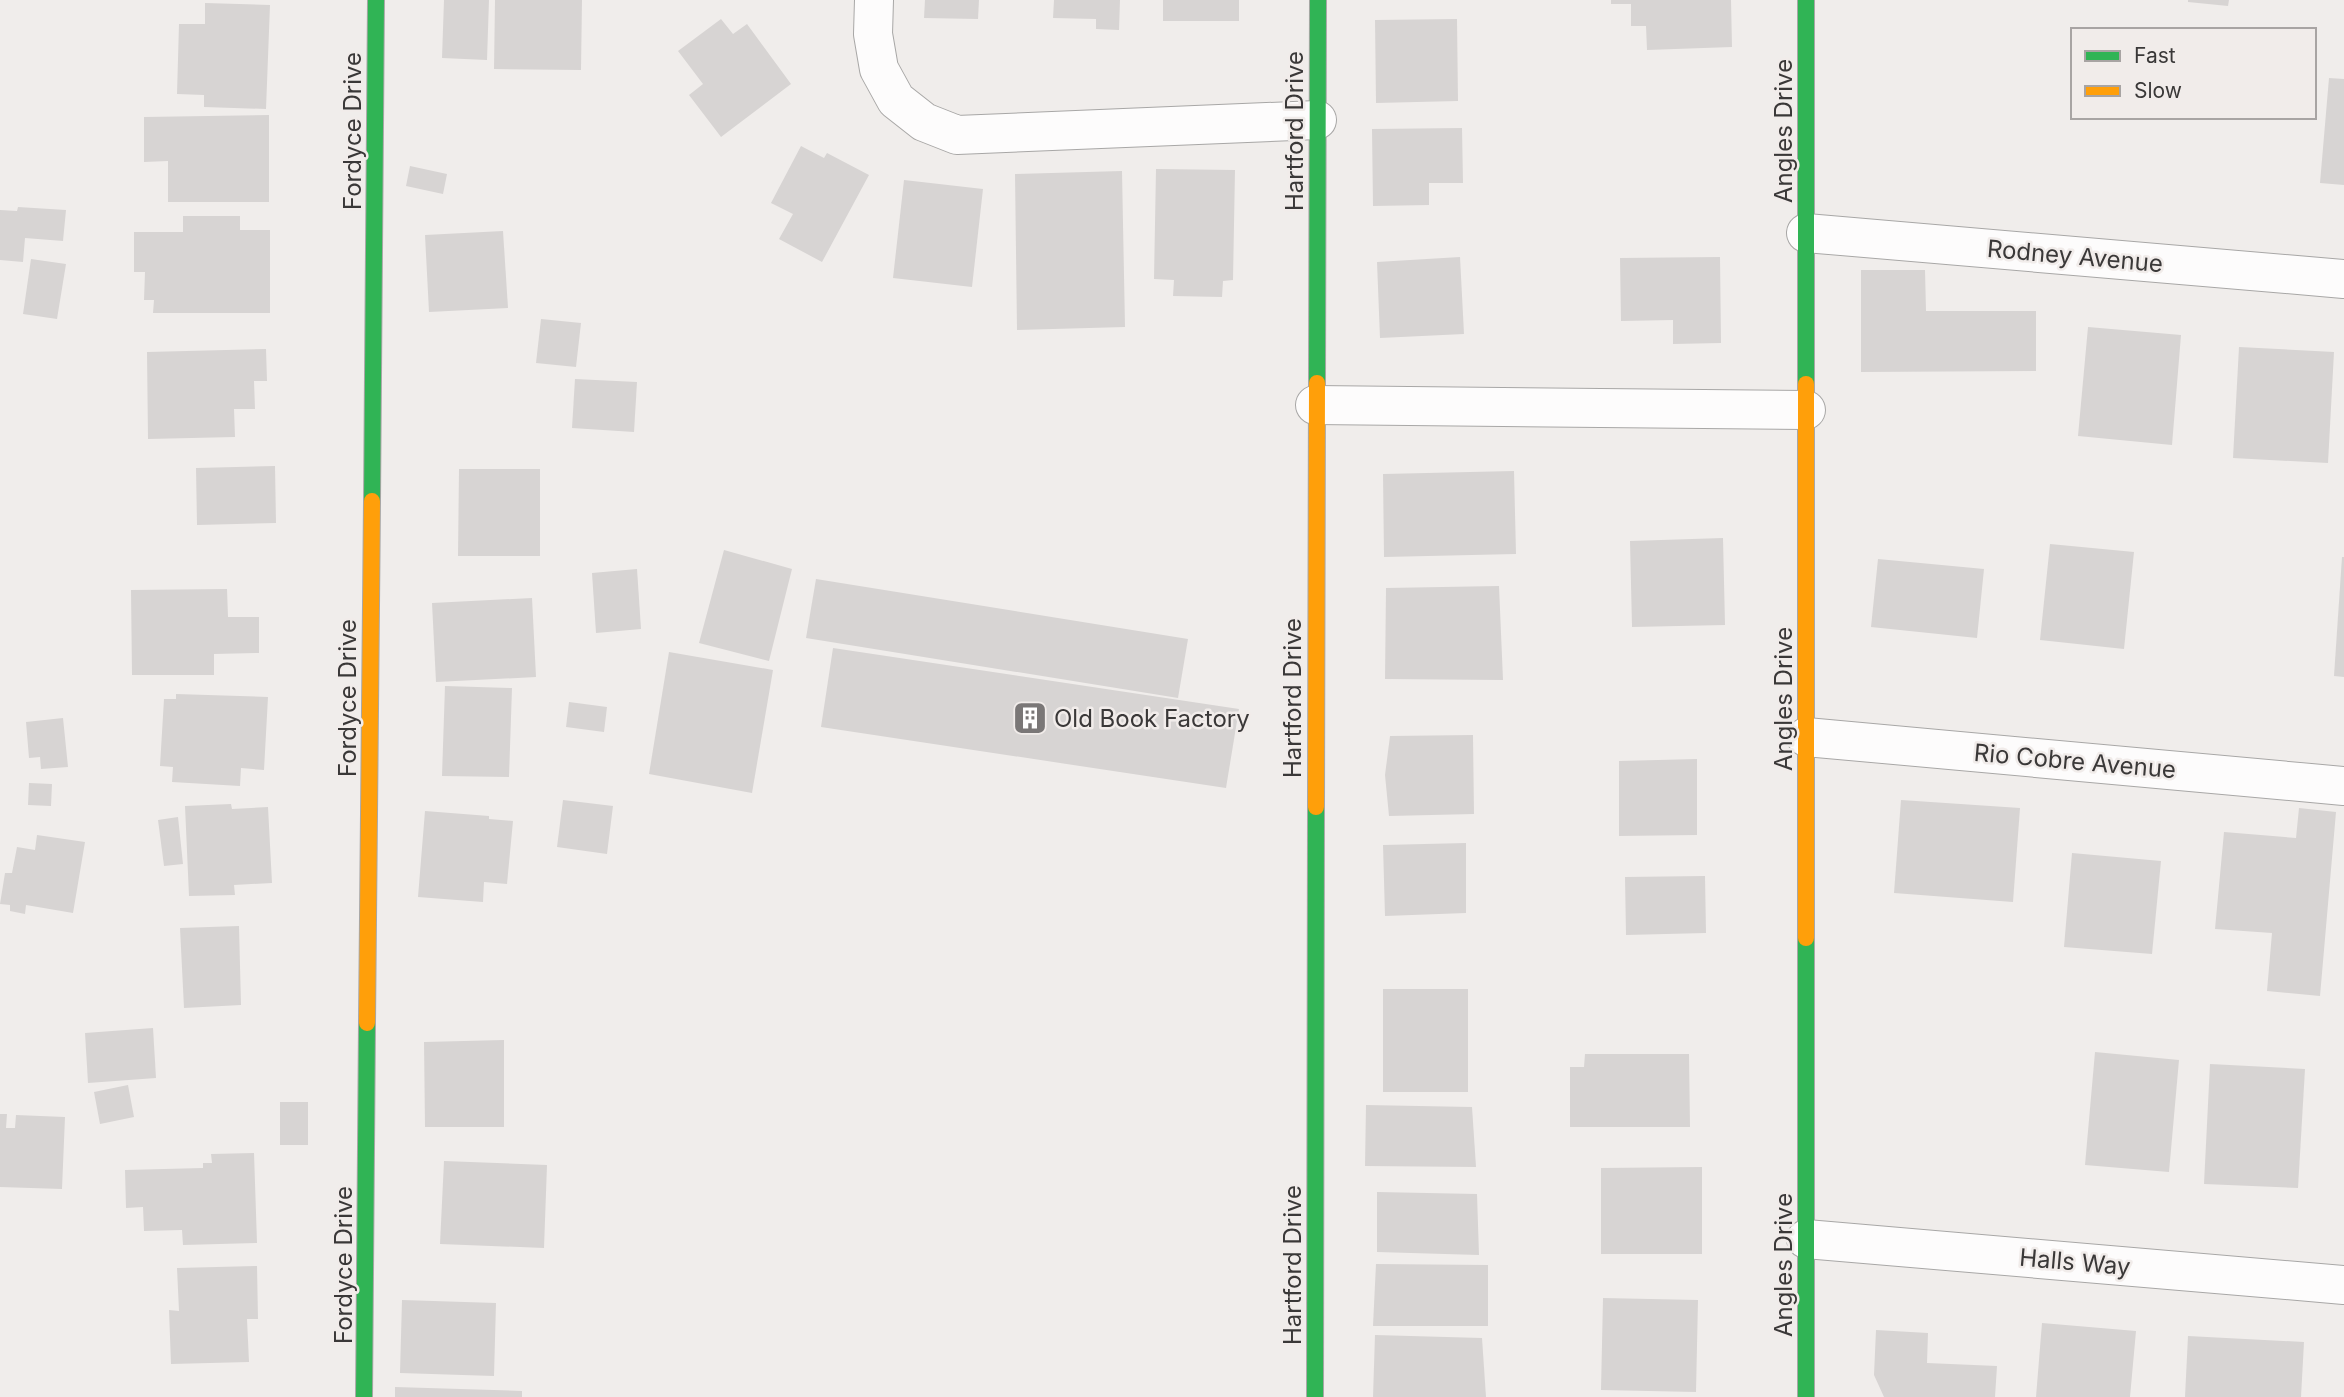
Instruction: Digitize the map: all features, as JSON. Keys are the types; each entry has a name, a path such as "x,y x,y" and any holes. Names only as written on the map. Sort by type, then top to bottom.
{"street":[{"name":"Fordyce Drive","path":"364,1397 376,0"},
{"path":"874,0 873,34 879,69 897,100 923,122 957,135 1317,120"},
{"name":"Hartford Drive","path":"1315,1397 1315,405 1318,0"},
{"name":"Angles Drive","path":"1806,0 1806,1397"},
{"name":"Rodney Avenue","path":"1806,233 2344,279"},
{"path":"1315,405 1806,410"},
{"name":"Rio Cobre Avenue","path":"1806,737 2344,786"},
{"name":"Halls Way","path":"1806,1239 2344,1284"}],"building":[{"path":"444,0 489,0 487,60 442,58"},
{"path":"495,0 582,0 581,70 494,69"},
{"path":"925,0 979,0 978,19 924,18"},
{"path":"1054,0 1120,0 1119,30 1096,29 1096,19 1053,18"},
{"path":"1163,0 1239,0 1239,21 1163,21"},
{"path":"1611,0 1731,0 1732,47 1647,50 1646,26 1631,26 1631,4 1611,4"},
{"path":"2188,0 2229,0 2228,6"},
{"path":"205,3 270,5 266,109 204,107 204,95 177,94 179,24 205,24"},
{"path":"721,19 733,34 747,24 791,84 721,137 689,95 703,84 678,51"},
{"path":"1457,19 1458,101 1376,103 1375,20"},
{"path":"2329,78 2344,79 2344,185 2320,183"},
{"path":"269,115 269,202 168,202 168,161 144,162 144,117"},
{"path":"1462,128 1463,183 1429,183 1429,205 1373,206 1372,129"},
{"path":"801,146 824,158 827,153 869,175 822,262 779,239 793,214 771,203"},
{"path":"410,166 447,174 443,194 406,186"},
{"path":"1156,169 1235,170 1233,280 1223,281 1222,297 1173,296 1174,280 1154,279"},
{"path":"1122,171 1125,327 1017,330 1015,174"},
{"path":"904,180 983,189 972,287 893,278"},
{"path":"18,207 66,210 63,241 25,238 23,262 0,260 0,210 17,211"},
{"path":"183,216 240,216 240,230 270,230 270,313 153,313 154,300 144,300 145,272 134,272 134,232 183,232"},
{"path":"503,231 508,308 429,312 425,235"},
{"path":"1460,257 1464,334 1380,338 1377,262"},
{"path":"1720,257 1721,343 1673,344 1673,320 1621,321 1620,258"},
{"path":"31,259 66,264 57,319 23,314"},
{"path":"1861,270 1925,270 1926,311 2036,311 2036,371 1861,372"},
{"path":"541,319 581,323 576,367 536,363"},
{"path":"2088,327 2181,335 2172,445 2078,436"},
{"path":"2239,347 2334,352 2328,463 2233,458"},
{"path":"266,349 267,381 254,381 255,409 234,409 235,437 148,439 147,352"},
{"path":"575,379 637,382 634,432 572,428"},
{"path":"275,466 276,523 197,525 196,468"},
{"path":"459,469 540,469 540,556 458,556"},
{"path":"1514,471 1516,554 1384,557 1383,474"},
{"path":"1723,538 1725,625 1632,627 1630,541"},
{"path":"2050,544 2134,552 2124,649 2040,640"},
{"path":"724,550 792,569 769,661 699,643"},
{"path":"2344,557 2344,677 2334,676"},
{"path":"1878,559 1984,569 1977,638 1871,627"},
{"path":"637,569 641,629 596,633 592,573"},
{"path":"816,579 1188,639 1178,698 806,638"},
{"path":"1499,586 1503,680 1385,679 1386,588"},
{"path":"227,589 228,617 259,617 259,653 214,654 214,675 132,675 131,590"},
{"path":"532,598 536,677 436,682 432,603"},
{"name":"Old Book Factory","path":"833,648 1239,709 1226,788 821,727"},
{"path":"669,652 773,670 752,793 649,774"},
{"path":"445,686 512,688 509,777 442,776"},
{"path":"176,694 268,697 264,770 241,768 240,786 172,782 173,767 160,766 164,699 176,699"},
{"path":"569,702 607,707 604,732 566,727"},
{"path":"63,718 68,767 41,769 40,757 29,758 26,722"},
{"path":"1473,735 1474,814 1389,816 1385,775 1390,736"},
{"path":"1697,759 1697,835 1619,836 1619,761"},
{"path":"29,783 52,784 51,806 28,805"},
{"path":"563,800 613,806 607,854 557,847"},
{"path":"1901,800 2020,808 2013,902 1894,893"},
{"path":"231,804 232,809 268,807 272,883 234,885 235,895 189,896 185,806"},
{"path":"2299,808 2336,812 2320,996 2267,991 2272,933 2215,929 2224,832 2296,838"},
{"path":"425,811 489,816 489,819 513,821 507,884 484,882 483,902 418,897"},
{"path":"178,817 183,864 164,866 158,820"},
{"path":"37,835 85,842 73,913 26,905 25,914 10,911 10,905 0,904 5,873 12,873 17,847 35,850"},
{"path":"1466,843 1466,913 1385,916 1383,845"},
{"path":"2072,853 2161,861 2152,954 2064,947"},
{"path":"1705,876 1706,933 1626,935 1625,877"},
{"path":"239,926 241,1005 184,1008 180,928"},
{"path":"1383,989 1468,989 1468,1092 1383,1092"},
{"path":"153,1028 156,1078 88,1083 85,1033"},
{"path":"504,1040 504,1127 425,1127 424,1042"},
{"path":"2095,1052 2179,1060 2169,1172 2085,1165"},
{"path":"1585,1054 1689,1054 1690,1127 1570,1127 1570,1067 1584,1067"},
{"path":"2210,1064 2305,1069 2298,1188 2204,1184"},
{"path":"128,1085 134,1117 100,1124 94,1092"},
{"path":"280,1102 308,1102 308,1145 280,1145"},
{"path":"1366,1105 1472,1107 1476,1167 1365,1166"},
{"path":"0,1114 7,1114 6,1128 15,1128 16,1115 65,1117 62,1189 0,1187"},
{"path":"254,1153 257,1243 183,1245 182,1230 144,1231 143,1207 126,1208 125,1170 203,1168 203,1163 212,1163 211,1154"},
{"path":"444,1161 547,1165 544,1248 440,1244"},
{"path":"1702,1167 1702,1254 1601,1254 1601,1168"},
{"path":"1377,1192 1477,1194 1479,1255 1377,1252"},
{"path":"1376,1264 1488,1265 1488,1326 1373,1326"},
{"path":"257,1266 258,1319 247,1319 249,1362 171,1364 169,1310 179,1311 177,1268"},
{"path":"1603,1298 1698,1300 1696,1392 1601,1390"},
{"path":"402,1300 496,1303 494,1376 400,1373"},
{"path":"2042,1323 2136,1331 2130,1397 2036,1397"},
{"path":"1876,1330 1928,1333 1927,1363 1997,1366 1995,1397 1884,1397 1874,1375"},
{"path":"1375,1335 1482,1338 1486,1397 1373,1397"},
{"path":"2188,1336 2304,1342 2301,1397 2185,1397"},
{"path":"395,1387 522,1391 522,1397 395,1397"}],"traffic: fast":[{"path":"372,501 376,0"},
{"path":"1317,383 1318,0"},
{"path":"1806,0 1806,384"},
{"path":"1315,1397 1316,807"},
{"path":"1806,938 1806,1397"},
{"path":"364,1397 367,1023"}],"traffic: slow":[{"path":"1316,807 1317,383"},
{"path":"1806,384 1806,938"},
{"path":"367,1023 372,501"}],"place":[{"name":"Old Book Factory","path":"1030,718"}]}
